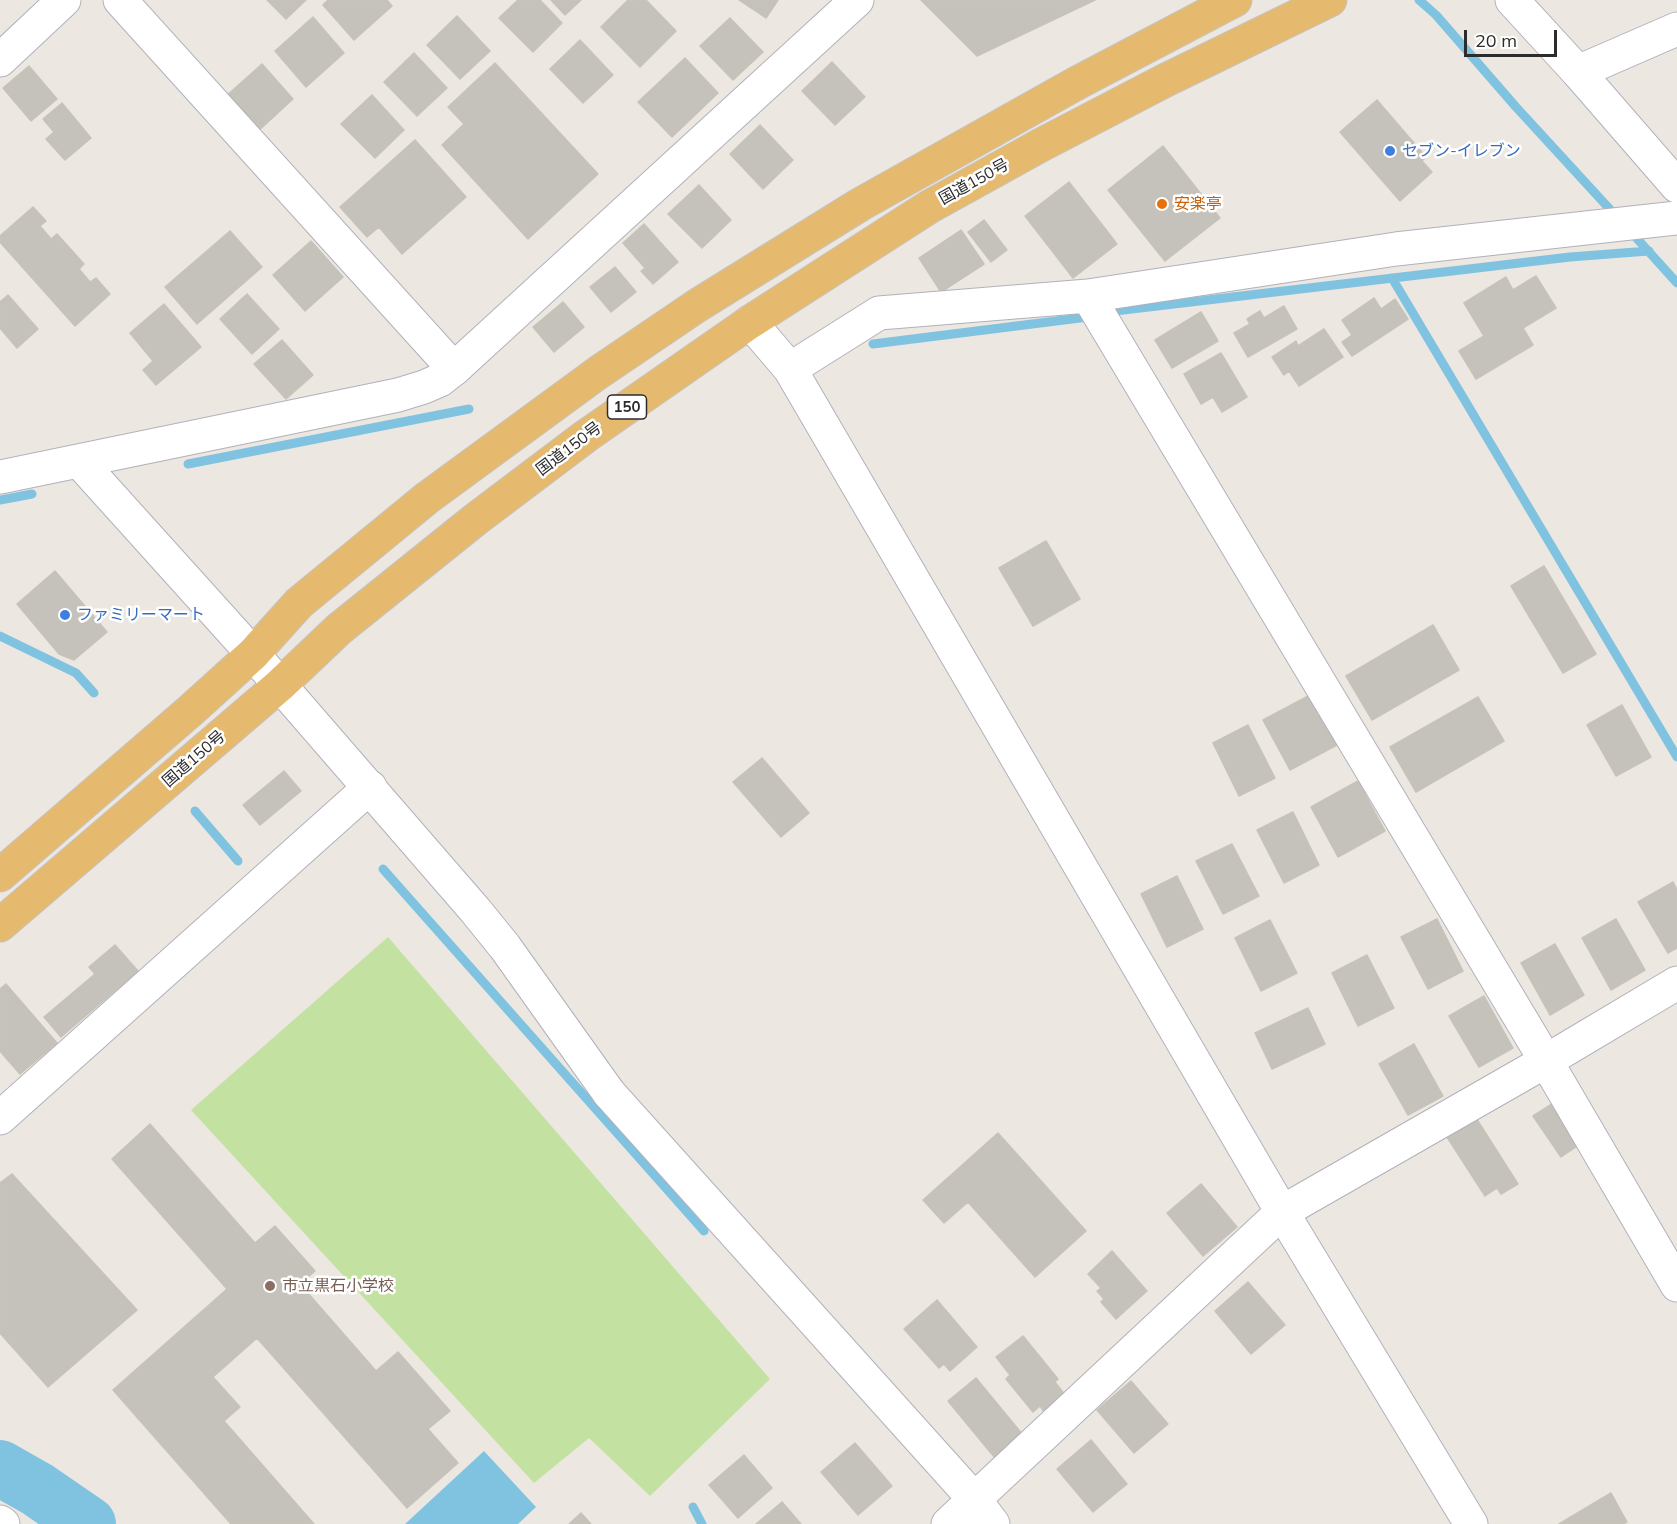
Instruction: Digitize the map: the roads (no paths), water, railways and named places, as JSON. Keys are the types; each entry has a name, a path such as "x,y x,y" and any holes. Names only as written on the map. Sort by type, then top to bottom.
{"highway":[{"name":"150","path":"0,875 253,654 299,603 427,498 564,397 698,305 861,204 1077,83 1235,0"},
{"name":"国道150号","path":"0,926 280,685 339,629 476,519 586,436 750,322 929,207 1164,81 1330,0"}],"street":[{"path":"0,60 64,0"},
{"path":"120,0 454,369"},
{"path":"0,477 398,395 440,380 857,0"},
{"path":"1512,0 1677,186"},
{"path":"1578,72 1677,28"},
{"path":"790,369 879,313 1088,296 1396,249 1677,218"},
{"path":"1088,296 1546,1061 1677,1285"},
{"path":"750,322 790,369 1282,1212 1471,1524"},
{"path":"79,461 370,787 505,947 609,1093 984,1512"},
{"path":"0,1118 370,787"},
{"path":"948,1524 984,1512 1282,1212 1677,983"}],"water":[{"path":"484,1451 536,1507 518,1524 405,1524"}],"waterway":[{"path":"1419,0 1436,15 1516,107 1617,217"},
{"path":"1631,232 1677,283"},
{"path":"1115,311 1570,257 1649,251"},
{"path":"1392,278 1677,757"},
{"path":"873,344 1088,317"},
{"path":"188,464 469,409"},
{"path":"0,500 32,494"},
{"path":"0,636 76,673 94,693"},
{"path":"195,811 238,861"},
{"path":"383,869 704,1231"},
{"path":"0,1468 37,1489 88,1524"},
{"path":"693,1507 702,1524"}],"place":[{"name":"セブン-イレブン","path":"1390,151"},
{"name":"安楽亭","path":"1162,204"},
{"name":"ファミリーマート","path":"65,615"},
{"name":"市立黒石小学校","path":"270,1286"}]}
